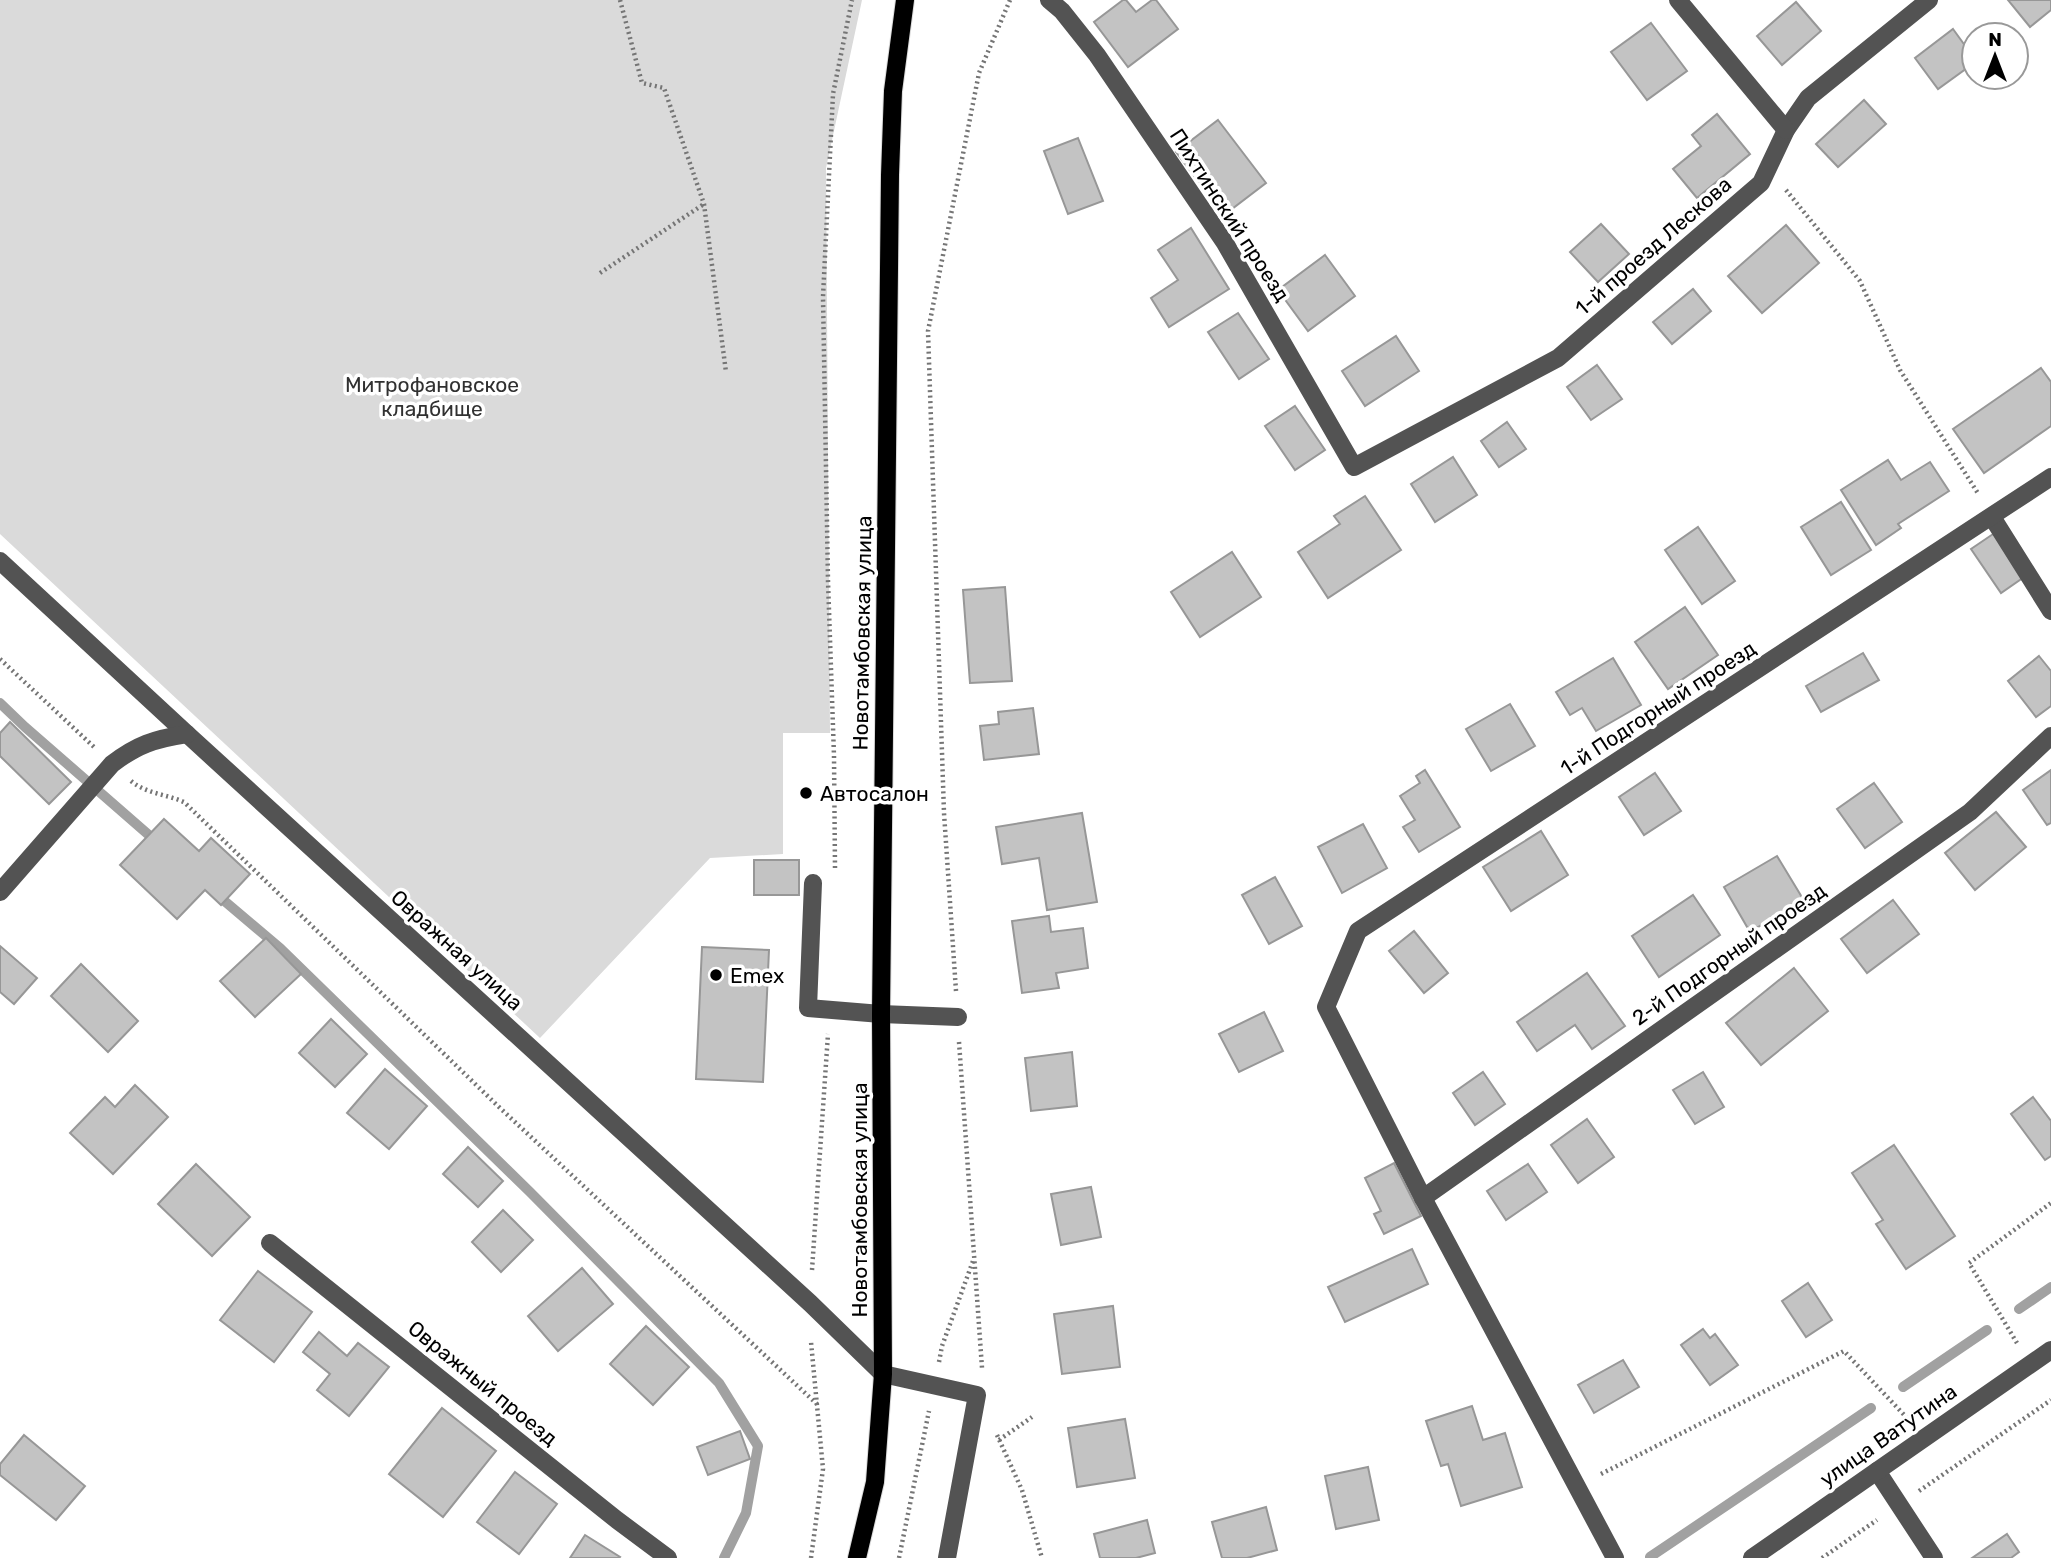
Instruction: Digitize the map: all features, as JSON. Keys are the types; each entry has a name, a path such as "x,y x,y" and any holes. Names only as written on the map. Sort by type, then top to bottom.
{"main road":[{"name":"Новотамбовская улица","path":"857,1558 875,1482 883,1374 881,1014 890,175 893,91 905,0"}],"street":[{"name":"Пихтинский проезд","path":"1049,0 1062,11 1097,55 1225,243 1354,467"},
{"path":"1678,0 1786,130"},
{"name":"1-й проезд Лескова","path":"1354,467 1558,358 1761,183 1786,130 1808,98 1929,0"},
{"name":"1-й Подгорный проезд","path":"1423,1198 1326,1007 1358,930 2051,477"},
{"path":"1992,517 2051,611"},
{"name":"Овражная улица","path":"0,561 810,1303 883,1374"},
{"path":"0,892 112,764 131,750 161,738 187,734"},
{"name":"2-й Подгорный проезд","path":"1423,1198 1970,812 2051,736"},
{"path":"813,883 808,1008 958,1017"},
{"path":"1423,1198 1615,1558"},
{"name":"Овражный проезд","path":"270,1243 668,1558"},
{"name":"улица Ватутина","path":"1752,1558 2051,1350"},
{"path":"883,1374 977,1395 947,1558"},
{"path":"1877,1471 1934,1558"}],"path":[{"path":"620,0 642,83 664,88 704,204 726,372"},
{"path":"835,881 823,297 833,94 852,0"},
{"path":"1010,0 979,73 928,331 944,813 982,1369 977,1395 1022,1490 1042,1558"},
{"path":"1772,164 1793,202 1860,281 1900,370 1992,517"},
{"path":"600,273 704,204"},
{"path":"0,659 137,786 152,793 170,795 184,802 500,1108 818,1405"},
{"path":"811,1558 823,1469 810,1303 830,1010"},
{"path":"2030,1364 1969,1263 2051,1203"},
{"path":"1577,1487 1844,1351 1925,1438"},
{"path":"1822,1558 2051,1400"},
{"path":"999,1440 1032,1417"}],"green space":[{"name":"Митрофановское кладбище","path":"0,0 862,0 826,168 830,733 783,733 783,854 710,858 540,1038 0,534"}],"building":[{"path":"1123,0 1136,12 1156,0 1178,29 1128,67 1094,22"},
{"path":"2008,0 2051,0 2051,10 2030,27 2030,21 2025,21"},
{"path":"1796,2 1821,31 1782,65 1757,36"},
{"path":"1651,23 1687,71 1647,100 1611,52"},
{"path":"1953,29 1960,39 1960,73 1938,89 1915,58"},
{"path":"1864,100 1886,124 1838,167 1816,144"},
{"path":"1717,114 1750,154 1697,198 1673,169 1701,146 1692,135"},
{"path":"1218,120 1266,183 1224,215 1176,152"},
{"path":"1078,138 1103,201 1068,214 1044,151"},
{"path":"1601,224 1629,254 1598,282 1570,252"},
{"path":"1786,225 1819,263 1762,313 1728,276"},
{"path":"1191,228 1229,289 1169,327 1151,298 1178,280 1158,250"},
{"path":"1325,255 1355,296 1308,331 1278,290"},
{"path":"1693,289 1711,311 1672,344 1653,322"},
{"path":"1238,313 1269,359 1239,379 1208,332"},
{"path":"1396,336 1419,371 1365,406 1342,371"},
{"path":"1597,365 1622,399 1591,420 1567,387"},
{"path":"2041,368 2051,382 2051,426 1984,473 1953,429"},
{"path":"1295,406 1325,450 1295,470 1265,426"},
{"path":"1507,422 1526,449 1499,467 1481,441"},
{"path":"1453,457 1477,495 1435,522 1411,484"},
{"path":"1888,460 1901,480 1930,462 1949,491 1898,524 1901,528 1876,545 1841,490"},
{"path":"1365,496 1401,550 1328,598 1298,552 1340,524 1334,516"},
{"path":"1841,502 1871,550 1831,575 1801,527"},
{"path":"1698,527 1735,581 1702,604 1665,550"},
{"path":"1996,532 2027,575 2001,593 1971,549"},
{"path":"1232,552 1261,597 1200,637 1171,592"},
{"path":"1005,587 1012,681 970,683 963,590"},
{"path":"1685,607 1718,655 1668,689 1635,642"},
{"path":"1863,653 1879,680 1821,712 1806,686"},
{"path":"2039,656 2051,671 2051,706 2036,717 2008,681"},
{"path":"1613,658 1641,705 1596,731 1582,708 1570,715 1556,692"},
{"path":"1510,704 1535,746 1491,771 1466,729"},
{"path":"1033,708 1039,754 984,760 980,726 999,724 998,712"},
{"path":"10,722 71,782 49,804 0,756 0,733"},
{"path":"1425,770 1460,827 1419,852 1403,827 1415,820 1400,796 1420,783 1416,776"},
{"path":"2051,770 2051,823 2047,825 2023,790"},
{"path":"1655,773 1681,811 1644,835 1619,797"},
{"path":"1874,783 1902,822 1865,848 1837,809"},
{"path":"1996,812 2026,847 1975,890 1945,853"},
{"path":"1082,813 1097,902 1047,910 1039,858 1002,864 996,827"},
{"path":"164,819 199,851 211,838 250,874 221,905 205,890 177,919 120,865"},
{"path":"1363,824 1387,868 1342,893 1318,847"},
{"path":"1541,831 1568,875 1511,911 1483,867"},
{"path":"1777,856 1803,899 1750,932 1724,887"},
{"path":"754,860 799,860 799,895 754,895"},
{"path":"1275,877 1302,926 1269,944 1242,895"},
{"path":"1693,895 1720,935 1659,977 1632,936"},
{"path":"1893,900 1919,934 1867,973 1841,939"},
{"path":"1049,916 1051,932 1083,928 1088,968 1056,973 1059,988 1022,993 1012,921"},
{"path":"1414,931 1448,973 1424,993 1389,951"},
{"path":"266,938 301,974 255,1017 220,981"},
{"path":"0,946 37,978 14,1004 0,992"},
{"path":"702,947 769,950 763,1082 696,1079"},
{"path":"81,964 138,1021 108,1052 51,996"},
{"path":"1794,968 1828,1011 1761,1065 1726,1023"},
{"path":"1587,973 1625,1026 1592,1049 1575,1025 1537,1051 1517,1022"},
{"path":"1264,1012 1283,1051 1239,1072 1219,1034"},
{"path":"331,1019 367,1054 335,1087 299,1053"},
{"path":"1072,1052 1077,1106 1031,1111 1025,1058"},
{"path":"385,1069 427,1106 389,1149 347,1113"},
{"path":"1483,1072 1505,1104 1475,1125 1453,1093"},
{"path":"1703,1072 1724,1107 1695,1124 1673,1090"},
{"path":"135,1085 168,1117 113,1174 70,1133 105,1097 115,1107"},
{"path":"2033,1097 2051,1121 2051,1156 2045,1160 2011,1114"},
{"path":"1587,1119 1614,1157 1578,1183 1551,1145"},
{"path":"1894,1145 1955,1236 1906,1269 1876,1224 1883,1220 1852,1173"},
{"path":"468,1147 503,1181 478,1207 443,1174"},
{"path":"1394,1163 1421,1216 1384,1234 1374,1214 1381,1211 1365,1178"},
{"path":"196,1164 250,1217 212,1256 158,1204"},
{"path":"1528,1164 1547,1192 1506,1220 1487,1191"},
{"path":"1091,1187 1101,1237 1061,1245 1051,1194"},
{"path":"503,1210 533,1240 501,1272 472,1242"},
{"path":"1412,1249 1428,1284 1345,1322 1328,1287"},
{"path":"582,1268 613,1304 558,1351 528,1316"},
{"path":"258,1271 312,1312 274,1362 220,1320"},
{"path":"1808,1283 1832,1320 1806,1337 1782,1301"},
{"path":"1113,1306 1120,1367 1062,1374 1054,1314"},
{"path":"646,1326 689,1367 653,1405 610,1364"},
{"path":"1703,1329 1710,1338 1715,1334 1738,1365 1710,1385 1681,1345"},
{"path":"319,1332 347,1356 358,1343 389,1367 349,1416 317,1390 330,1374 303,1352"},
{"path":"1623,1360 1639,1387 1594,1413 1578,1385"},
{"path":"1472,1406 1483,1440 1505,1433 1522,1487 1461,1506 1448,1464 1441,1466 1426,1421"},
{"path":"442,1408 496,1451 443,1517 389,1474"},
{"path":"1125,1419 1135,1478 1077,1487 1068,1428"},
{"path":"740,1431 750,1459 708,1475 697,1447"},
{"path":"24,1435 85,1486 56,1520 0,1475 0,1464"},
{"path":"1368,1467 1379,1520 1336,1529 1325,1476"},
{"path":"515,1472 557,1504 519,1554 477,1522"},
{"path":"1266,1507 1277,1550 1247,1558 1222,1558 1212,1522"},
{"path":"1147,1520 1155,1553 1136,1558 1100,1558 1094,1534"},
{"path":"2007,1534 2019,1552 2011,1558 1972,1558"},
{"path":"585,1535 620,1557 570,1558"}],"waterway":[{"path":"0,703 158,843"},
{"path":"215,893 280,948 530,1192 719,1383 758,1446 746,1513 724,1558"},
{"path":"2019,1309 2051,1287"},
{"path":"1903,1387 1987,1330"},
{"path":"1650,1557 1871,1408"}],"place":[{"name":"Автосалон","path":"806,793"},
{"name":"Emex","path":"716,975"}]}
